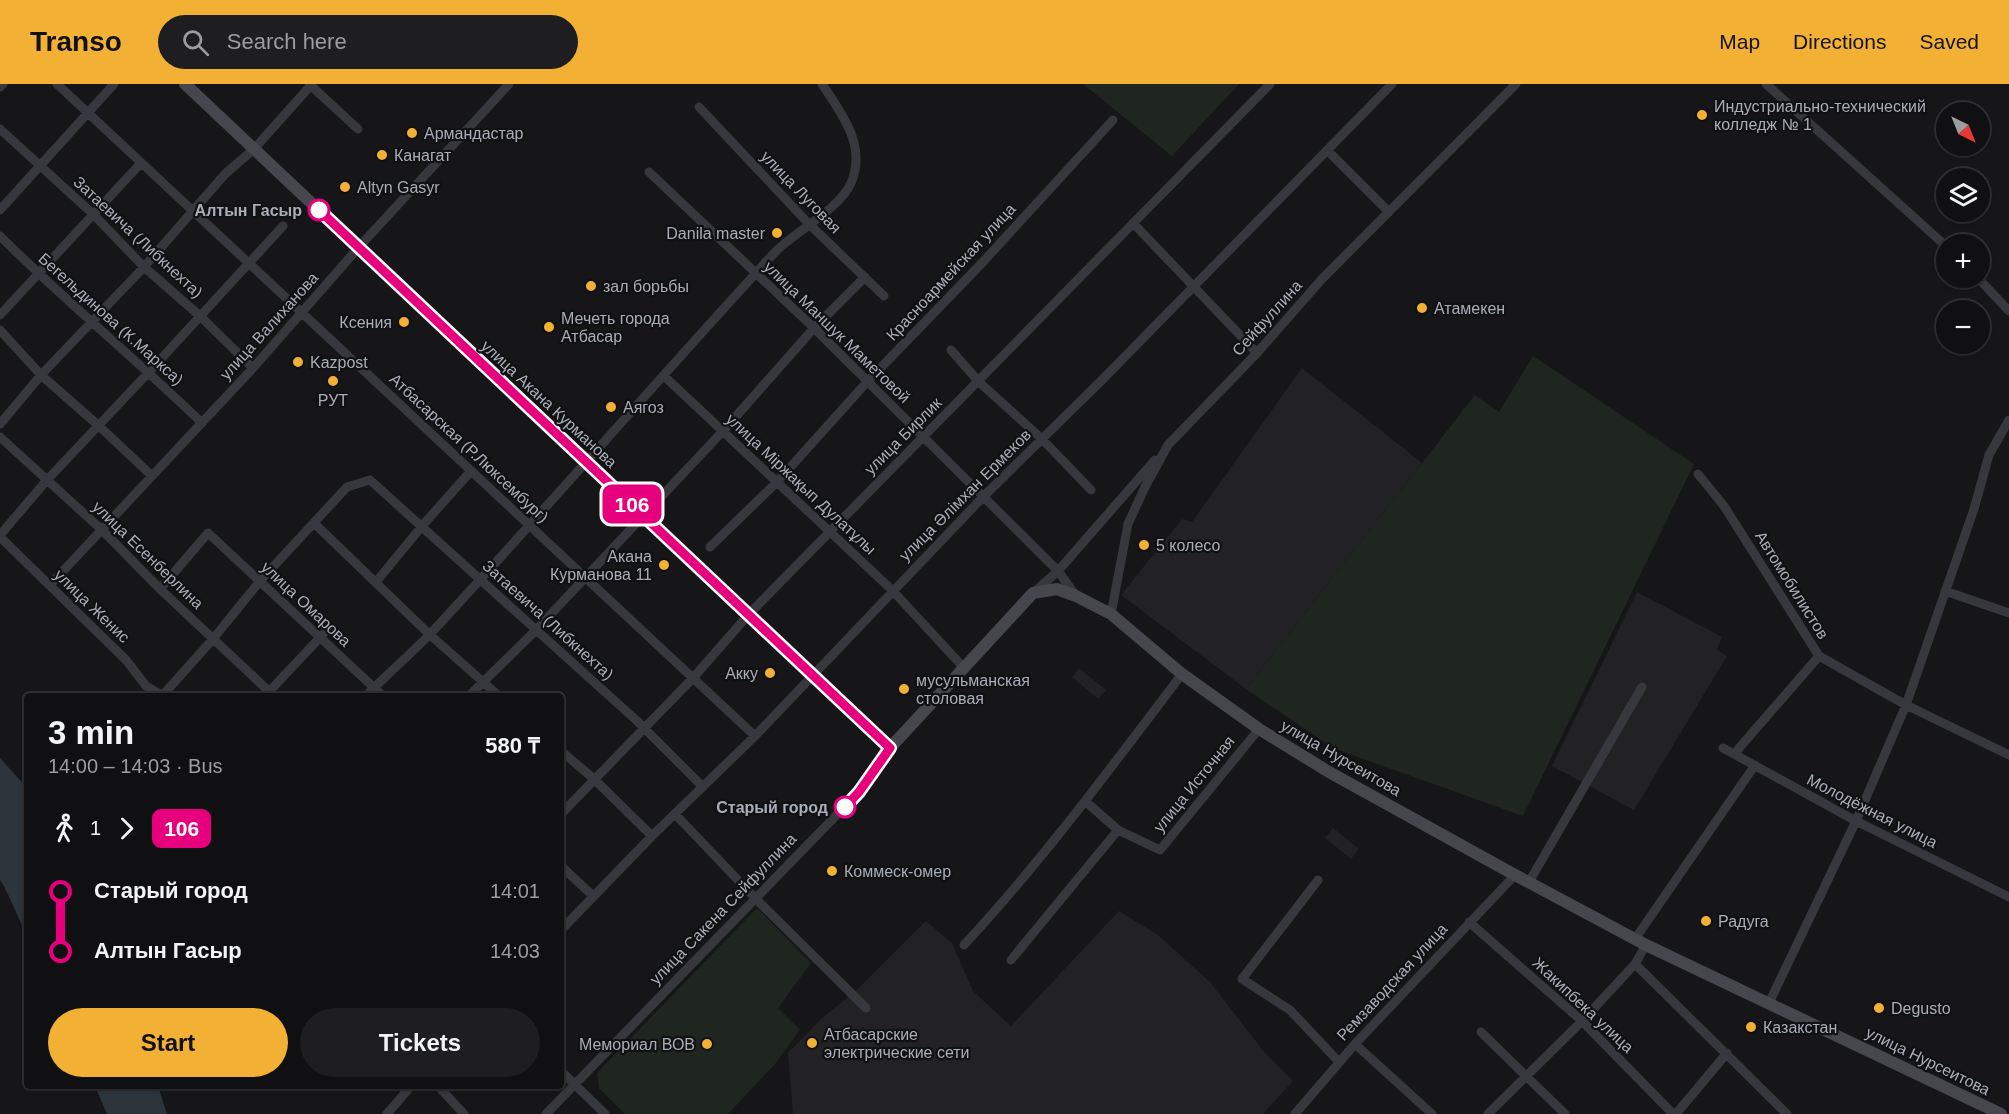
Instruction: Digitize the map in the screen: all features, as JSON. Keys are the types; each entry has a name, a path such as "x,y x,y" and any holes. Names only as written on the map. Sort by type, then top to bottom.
{"main road":[{"name":"улица Акана Курманова","path":"185,84 890,748"},
{"name":"улица Нурсеитова","path":"1033,593 1057,589 1111,614 1182,674 1259,729 1329,772 1515,875 1640,942 2001,1114"},
{"name":"улица Сакена Сейфуллина","path":"890,748 1033,593"}],"street":[{"name":"Атбасарская (Р.Люксембург)","path":"57,84 755,736"},
{"path":"0,210 114,84"},
{"path":"0,424 41,375 144,267 225,174 254,149 311,84 358,129"},
{"name":"улица Валиханова","path":"50,585 254,368 359,247 509,84"},
{"path":"369,693 429,634 530,526 755,274 782,246 842,196 850,184 856,166 854,139 844,118 822,84"},
{"name":"улица Бирлик","path":"564,811 693,678 749,614 1270,84"},
{"name":"улица Әлімхан Ермеков","path":"564,927 652,836 755,736 892,590 1392,84"},
{"name":"Сейфуллина","path":"1111,614 1128,524 1168,445 1257,354 1322,279 1516,84"},
{"path":"1766,84 1936,237"},
{"name":"улица Луговая","path":"699,107 809,224 884,296"},
{"name":"Красноармейская улица","path":"710,547 777,482 867,382 982,263 1113,120"},
{"name":"Затаевича (Либкнехта)","path":"0,129 93,214 144,267 254,368"},
{"path":"1327,150 1389,212"},
{"path":"0,315 141,163"},
{"name":"улица Маншук Маметовой","path":"649,172 814,328 1058,571 1076,596"},
{"path":"1133,223 1257,354"},
{"path":"0,536 47,480 283,226"},
{"name":"Бегельдинова (К.Маркса)","path":"0,236 38,274 149,372 202,423"},
{"path":"472,693 536,630 723,431 814,328 865,277"},
{"path":"1987,288 2009,311"},
{"path":"0,330 41,375 152,476"},
{"path":"951,350 979,382 1042,440 1091,490"},
{"name":"улица Міржақып Дулатұлы","path":"664,375 892,590 965,669"},
{"path":"1769,1003 1856,821 1906,705 1974,509 1989,455 2009,420"},
{"name":"улица Есенберлина","path":"0,437 102,530 269,693"},
{"name":"улица Сакена Сейфуллина","path":"1033,593 1058,571 1168,445"},
{"path":"376,582 471,471"},
{"name":"Автомобилистов","path":"1698,474 1724,506 1819,656 1906,705 2009,754"},
{"name":"Затаевича (Либкнехта)","path":"314,523 347,487 370,480 644,728 703,787"},
{"path":"166,693 260,581 314,523 429,634 496,693"},
{"name":"улица Омарова","path":"160,588 208,533 380,693"},
{"name":"улица Женис","path":"0,536 82,614 126,660 146,686 158,693"},
{"path":"1945,591 2009,612"},
{"path":"271,693 328,629"},
{"path":"1734,753 1819,656"},
{"path":"964,945 1002,905 1182,674"},
{"path":"1529,882 1642,687"},
{"name":"улица Источная","path":"1085,801 1118,830 1160,850 1259,729"},
{"name":"улица Сакена Сейфуллина","path":"546,1114 859,792 890,748"},
{"name":"Молодёжная улица","path":"1724,748 1856,821 2009,897"},
{"path":"564,754 594,779 652,836"},
{"path":"1488,1114 1582,1021 1635,964 1640,942 1755,765"},
{"path":"675,814 756,899 866,1008"},
{"path":"1011,960 1118,830"},
{"path":"564,869 593,896"},
{"name":"Ремзаводская улица","path":"1295,1114 1355,1044 1515,875"},
{"path":"1318,880 1242,979 1290,1010 1339,1062"},
{"name":"Жакипбека улица","path":"1469,922 1582,1021 1675,1114"},
{"path":"1635,964 1787,1114"},
{"path":"1481,1032 1565,1114"},
{"path":"1355,1044 1432,1114"},
{"path":"1675,1114 1727,1053"},
{"path":"564,1074 604,1114"},
{"path":"387,1114 408,1089"},
{"path":"441,1089 464,1114"}],"shaded area":[{"path":"1083,84 1239,84 1172,156"},
{"path":"1533,356 1694,464 1523,816 1333,748 1246,689 1475,395 1499,412"},
{"path":"1302,368 1422,463 1246,689 1121,595 1182,519 1192,522"},
{"path":"1637,592 1722,637 1717,650 1727,656 1634,810 1552,766"},
{"path":"1079,668 1106,690 1098,699 1072,677"},
{"path":"0,758 24,785 24,929 0,880"},
{"path":"1333,828 1359,849 1351,859 1325,838"},
{"path":"757,908 811,963 778,1008 800,1030 775,1064 728,1114 625,1114 599,1088 597,1073"},
{"path":"1119,911 1158,935 1210,982 1265,1053 1293,1081 1263,1114 793,1114 788,1053 821,1019 857,990 926,921 952,943 973,991 1011,1026"},
{"path":"96,1089 159,1089 167,1114 107,1114"}],"bus line":[{"name":"106","path":"319,210 890,748 859,792 845,807"}],"place":[{"name":"Индустриально-технический колледж № 1","path":"1702,115"},
{"name":"Армандастар","path":"412,133"},
{"name":"Канагат","path":"382,155"},
{"name":"Altyn Gasyr","path":"345,187"},
{"name":"Алтын Гасыр","path":"319,210"},
{"name":"Danila master","path":"777,233"},
{"name":"зал борьбы","path":"591,286"},
{"name":"Атамекен","path":"1422,308"},
{"name":"Ксения","path":"404,322"},
{"name":"Мечеть города Атбасар","path":"549,327"},
{"name":"Kazpost","path":"298,362"},
{"name":"РУТ","path":"333,381"},
{"name":"Аягоз","path":"611,407"},
{"name":"5 колесо","path":"1144,545"},
{"name":"Акана Курманова 11","path":"664,565"},
{"name":"Акку","path":"770,673"},
{"name":"мусульманская столовая","path":"904,689"},
{"name":"Старый город","path":"845,807"},
{"name":"Коммеск-омер","path":"832,871"},
{"name":"Радуга","path":"1706,921"},
{"name":"Degusto","path":"1879,1008"},
{"name":"Казакстан","path":"1751,1027"},
{"name":"Атбасарские электрические сети","path":"812,1043"},
{"name":"Мемориал ВОВ","path":"707,1044"}]}
